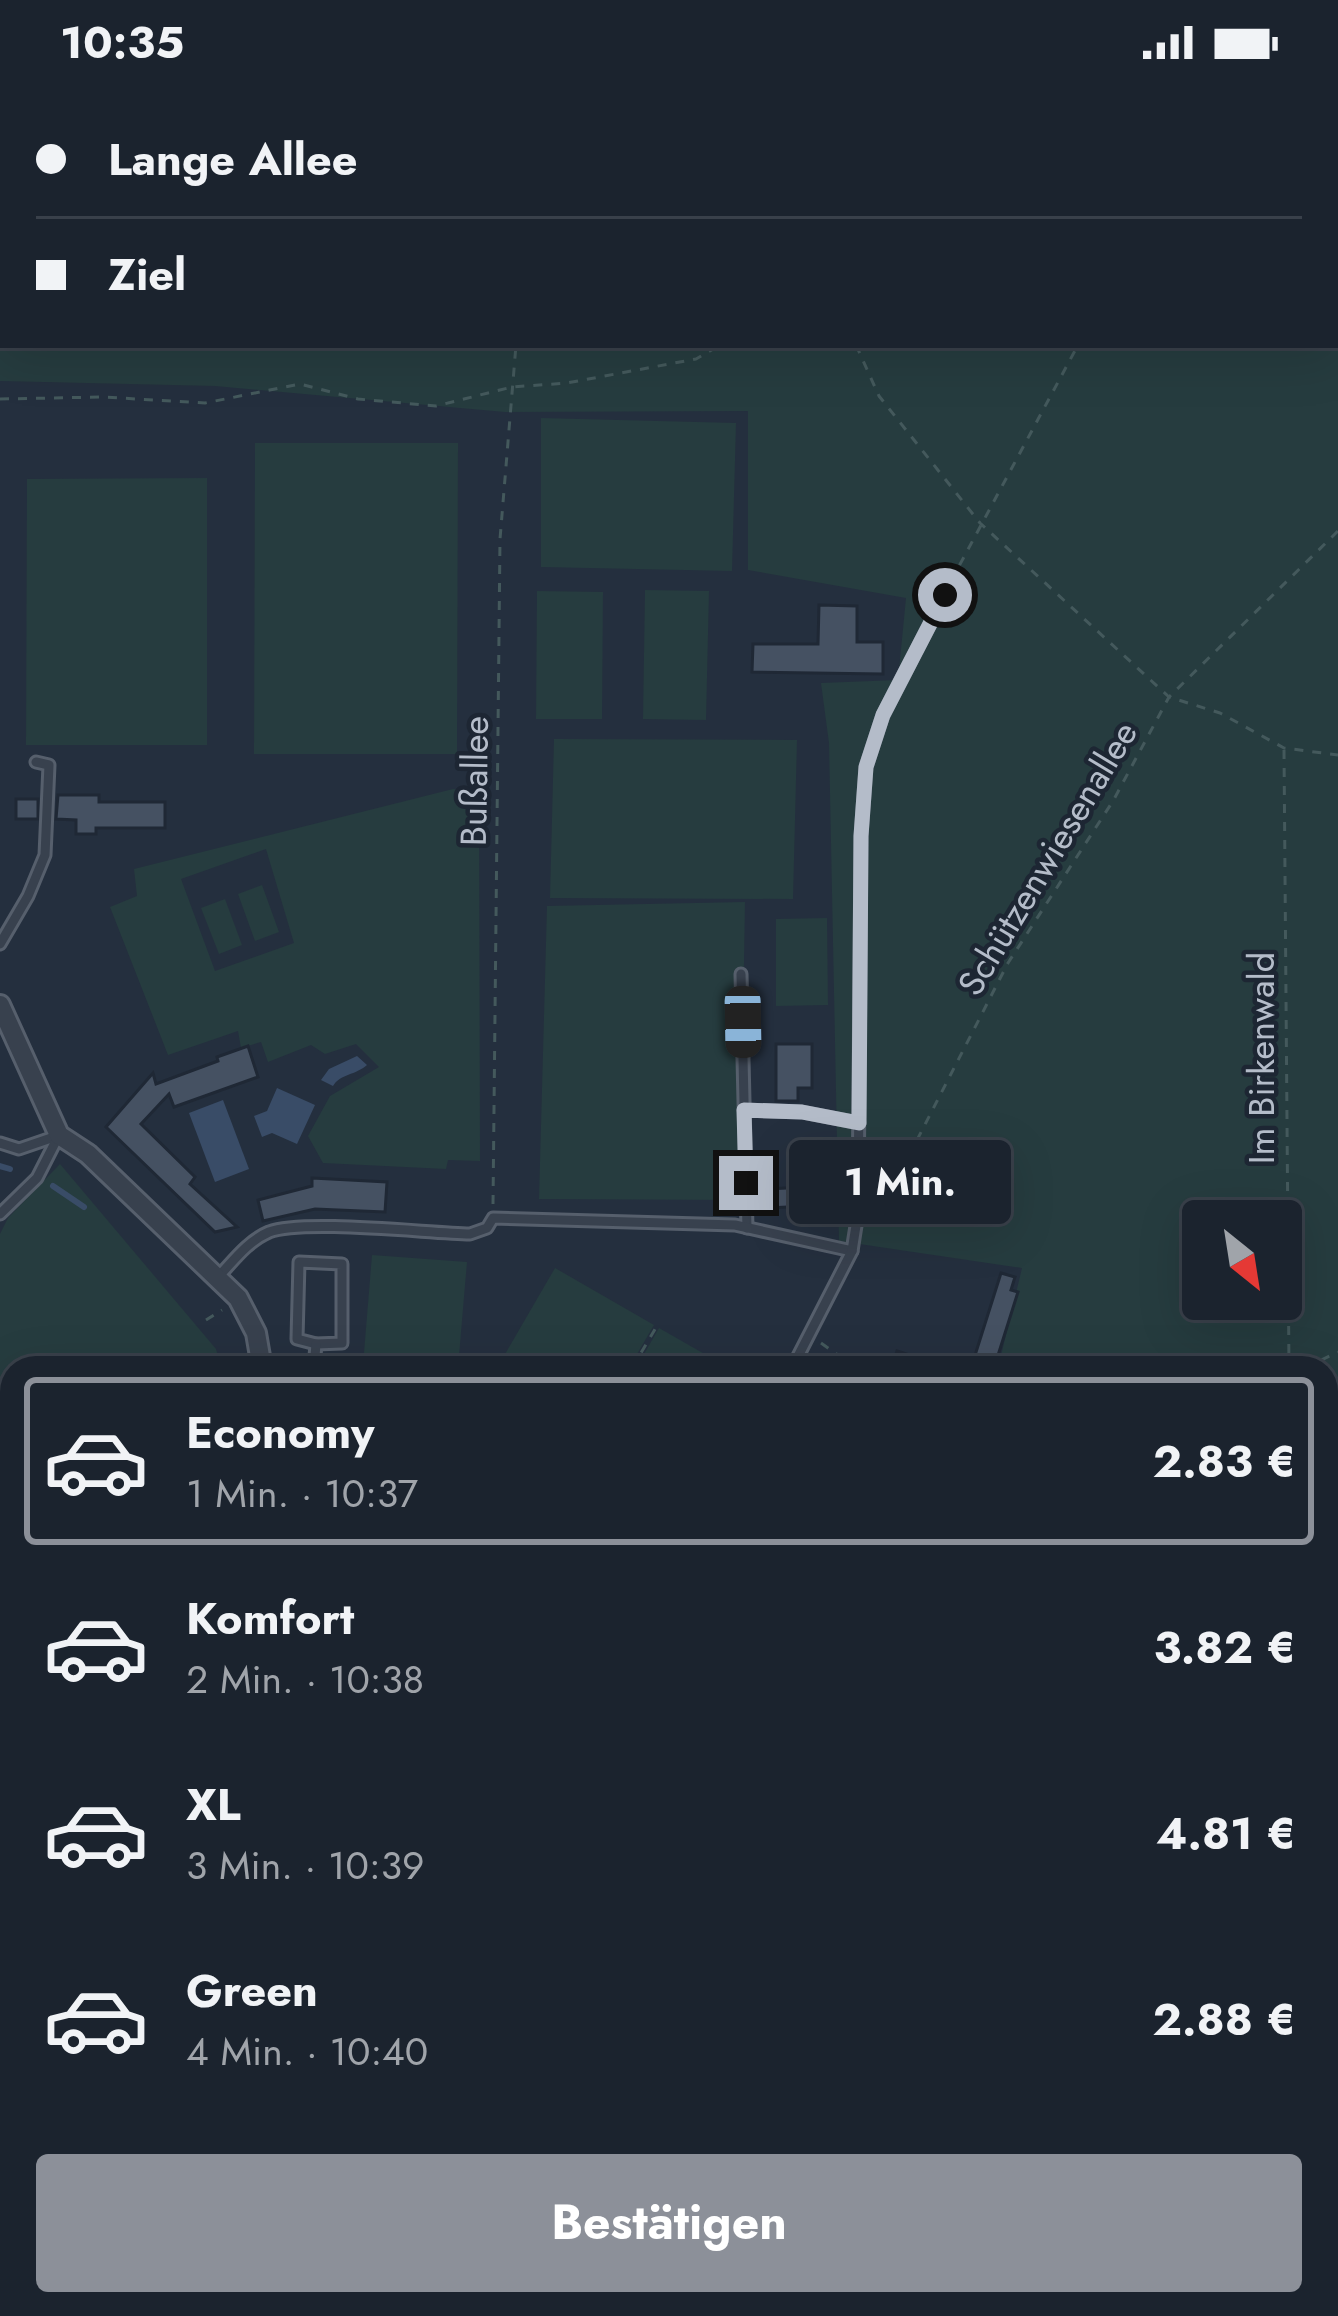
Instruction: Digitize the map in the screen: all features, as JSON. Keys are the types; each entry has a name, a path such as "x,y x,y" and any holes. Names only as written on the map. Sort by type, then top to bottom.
{"street":[{"path":"0,1005 59,1135 88,1154 219,1276 238,1298 256,1333 260,1356"}],"lane":[{"path":"798,1356 852,1250 858,1213 861,836 866,767 883,715 945,595"},
{"path":"0,944 45,855 49,765 36,762"},
{"path":"741,974 747,1228"},
{"path":"744,1110 802,1112 859,1123"},
{"path":"0,1143 19,1149 59,1135"},
{"path":"0,1214 37,1178 59,1135"},
{"path":"219,1276 249,1244 272,1231 308,1227 470,1234 487,1228 493,1218 747,1228 852,1250"},
{"path":"299,1262 342,1264 342,1343 316,1344 297,1339 299,1262"},
{"path":"315,1356 316,1344"}],"path":[{"name":"Bußallee","path":"493,1218 500,539 516,348"},
{"path":"0,399 205,403 300,384 358,399 436,406 512,387 645,370 696,359 715,348"},
{"path":"855,348 879,397 980,523 1169,697 1220,713 1284,748 1338,754"},
{"path":"945,595 1076,348"},
{"name":"Schützenwiesenallee","path":"852,1250 898,1177 1008,963 1113,801 1169,697 1338,532"},
{"name":"Im Birkenwald","path":"1284,748 1289,1356"},
{"path":"639,1356 657,1326"},
{"path":"810,1334 838,1354"}],"green space":[{"path":"0,348 1338,348 1338,1356 1001,1356 1022,1268 839,1241 829,743 821,683 898,680 906,598 748,570 748,411 505,412 215,386 0,381"},
{"path":"541,418 736,423 732,571 541,567"},
{"path":"255,443 458,443 457,754 254,754"},
{"path":"207,478 207,745 26,745 27,479"},
{"path":"645,590 709,591 706,720 643,719"},
{"path":"537,591 603,592 602,719 536,719"},
{"path":"554,739 797,740 793,899 550,898"},
{"path":"453,789 479,790 480,1161 448,1160 446,1169 323,1163 308,1136 330,1096 379,1067 356,1044 325,1054 311,1045 268,1062 261,1042 241,1048 238,1031 168,1055 110,907 137,896 134,869","holes":["266,849 294,943 215,971 181,879"]},
{"path":"262,885 279,932 255,941 238,894"},
{"path":"225,899 242,945 219,954 201,908"},
{"path":"745,902 740,1200 539,1199 547,906"},
{"path":"827,918 828,1005 776,1006 776,919"},
{"path":"60,1164 218,1356 0,1356 0,1234 8,1218"},
{"path":"372,1255 467,1262 459,1356 364,1356"},
{"path":"555,1268 654,1325 636,1356 504,1356"},
{"path":"659,1328 708,1356 643,1356"}],"water":[{"path":"357,1056 367,1065 333,1086 321,1080 329,1069"},
{"path":"277,1088 315,1105 297,1144 272,1133 262,1137 254,1116 267,1111"},
{"path":"223,1100 249,1169 215,1182 189,1113"}],"building":[{"path":"819,605 857,606 857,642 883,642 883,674 752,672 753,644 818,644"},
{"path":"58,795 99,795 99,802 165,802 165,828 96,828 96,834 76,834 76,820 56,819"},
{"path":"16,799 38,799 38,819 16,819"},
{"path":"776,1044 812,1044 812,1088 798,1088 798,1101 776,1101"},
{"path":"248,1046 258,1077 174,1107 169,1094 141,1124 195,1177 190,1184 237,1227 215,1232 106,1127 153,1073 156,1084"},
{"path":"312,1178 387,1182 385,1212 315,1209 263,1221 258,1200 312,1186"},
{"path":"829,1186 830,1205 767,1208 766,1189"},
{"path":"1001,1273 1015,1277 1011,1290 1018,1292 998,1356 975,1356"}],"waterway":[{"path":"0,1166 10,1169"},
{"path":"53,1186 84,1207"}],"route":[{"path":"746,1183 744,1110 802,1112 859,1123 861,836 866,767 883,715 945,595"}]}
